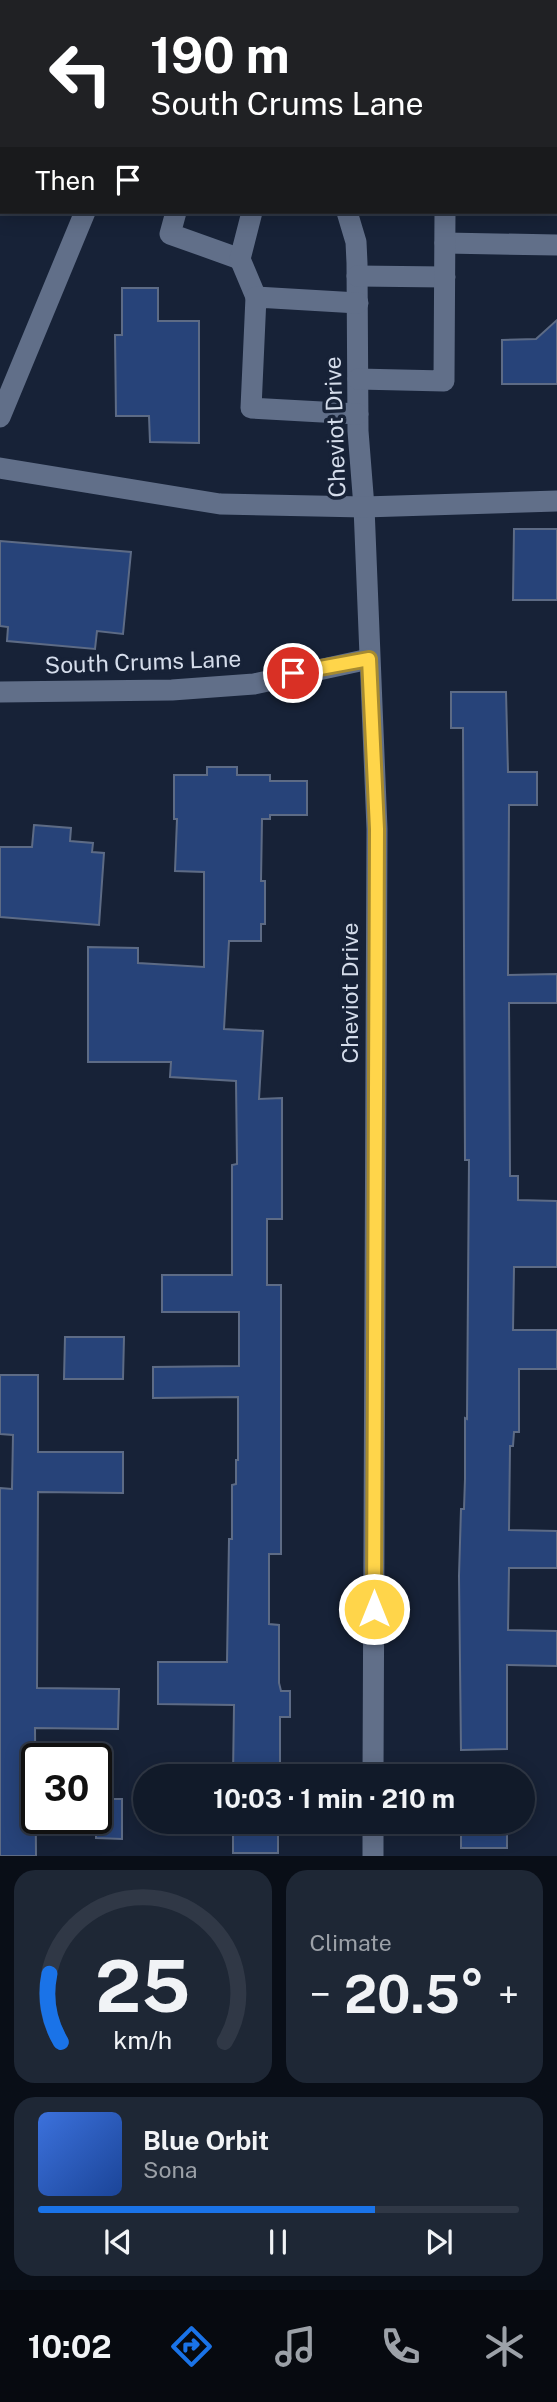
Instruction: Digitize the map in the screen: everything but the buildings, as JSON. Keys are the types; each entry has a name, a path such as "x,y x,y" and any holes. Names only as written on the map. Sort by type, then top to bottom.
{"street":[{"path":"0,417 84,214"},
{"path":"175,214 170,234 240,259"},
{"path":"251,214 240,259 256,297 251,408 358,414"},
{"name":"Cheviot Drive","path":"348,214 356,242 358,414 377,829 373,1764"},
{"path":"358,380 444,381 445,214"},
{"path":"445,243 557,245"},
{"path":"357,276 444,276"},
{"path":"256,297 358,303"},
{"path":"0,468 220,504 364,507 557,501"},
{"name":"South Crums Lane","path":"0,692 172,690 254,684 369,659"},
{"path":"373,1834 373,1856"}],"route":[{"path":"293,673 369,659 377,829 374,1609"}]}
